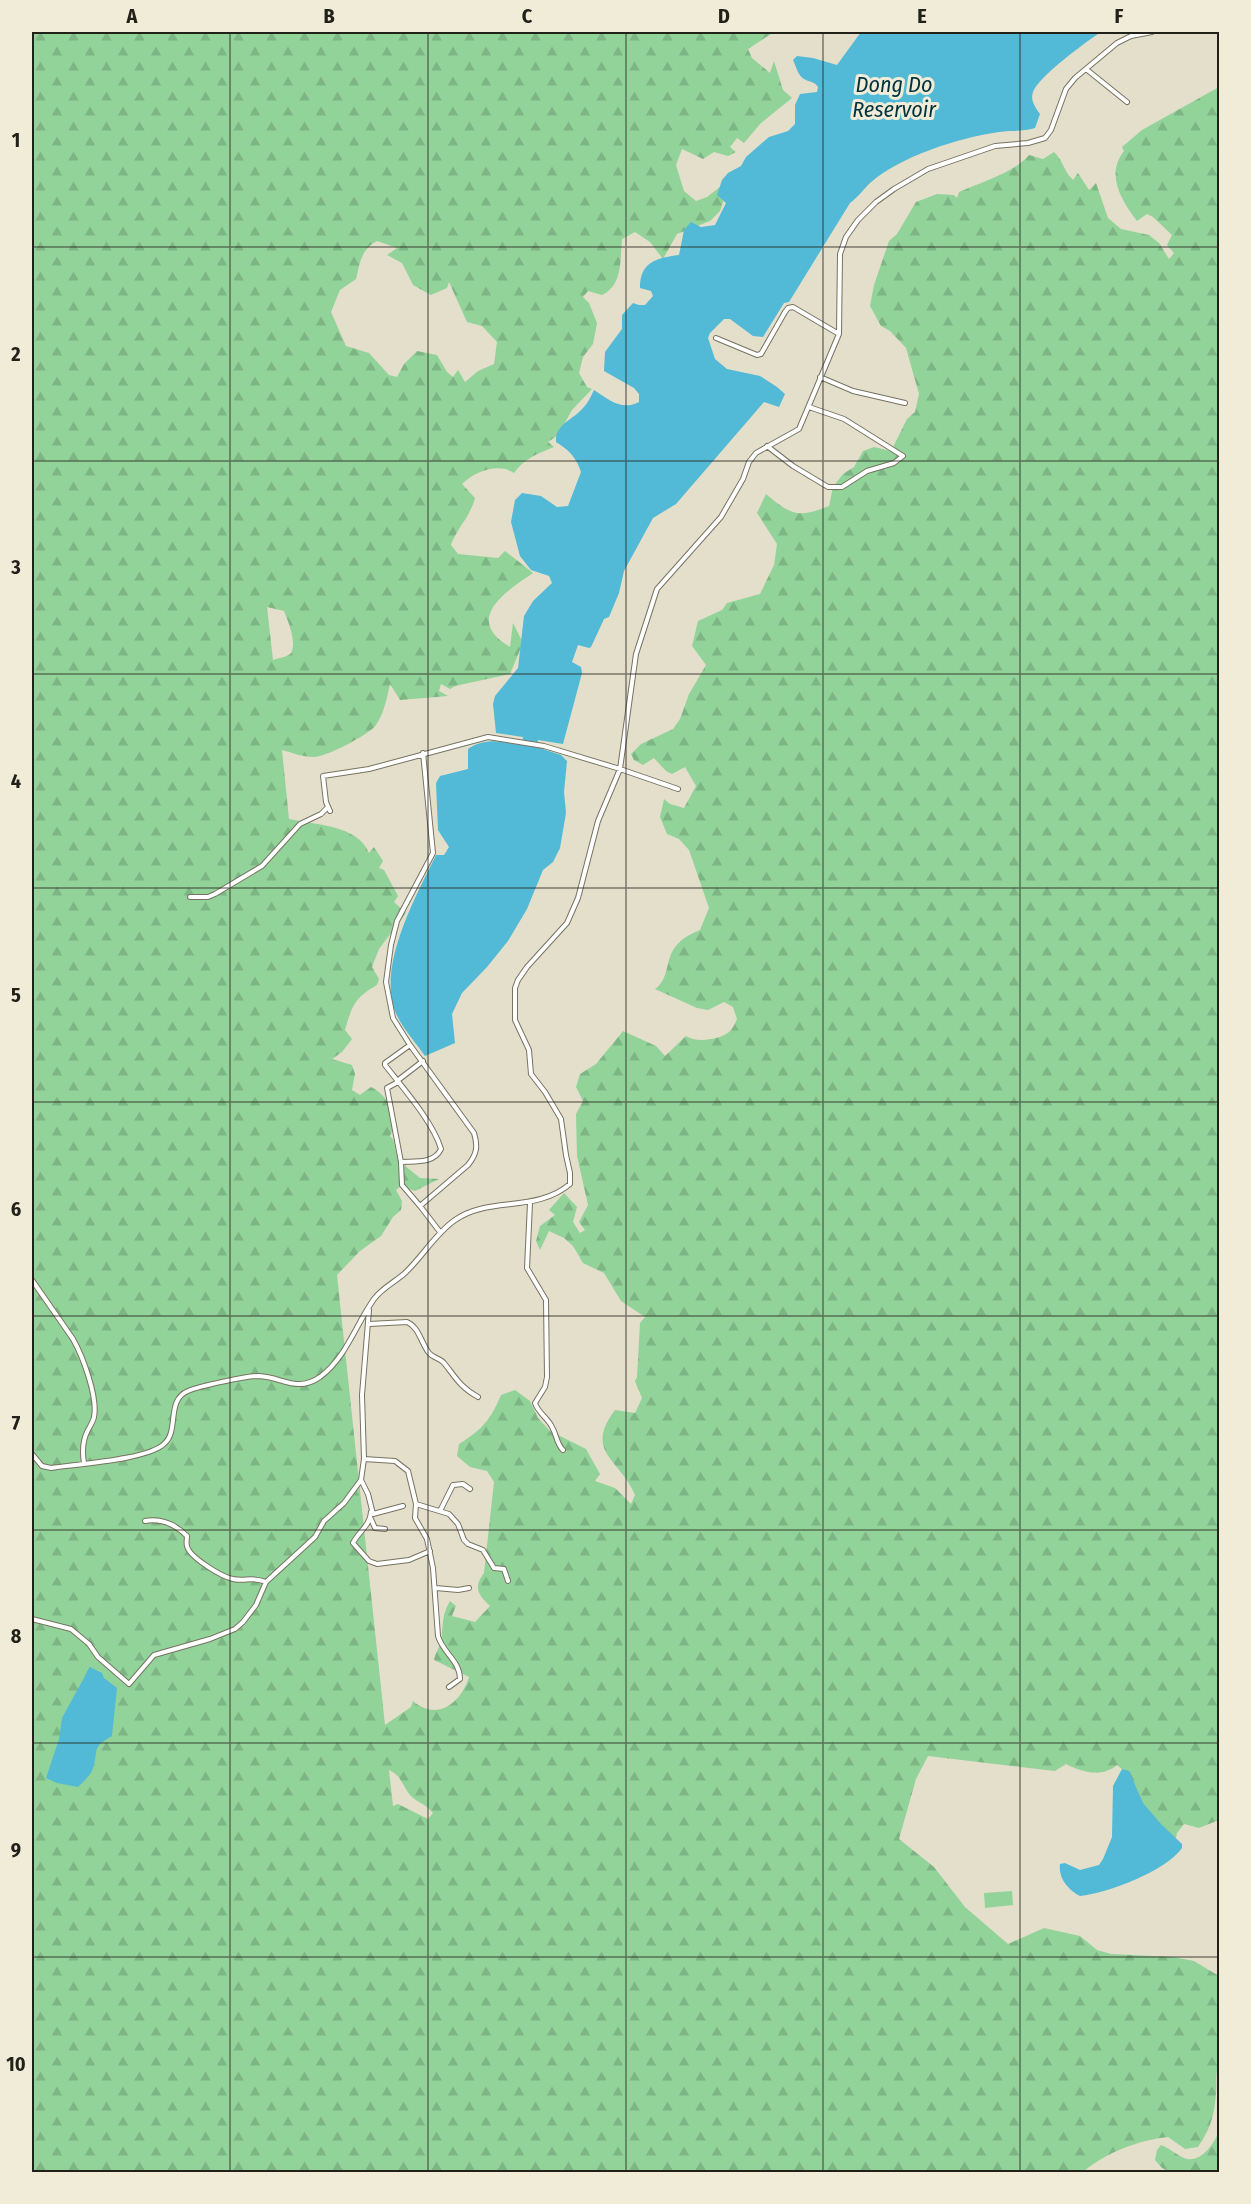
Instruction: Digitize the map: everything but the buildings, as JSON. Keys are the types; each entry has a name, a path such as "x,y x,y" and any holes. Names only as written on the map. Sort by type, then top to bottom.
{"street":[{"path":"32,1454 42,1466 51,1468 153,1452 165,1444 171,1432 177,1403 186,1392 246,1377 259,1376 302,1385 320,1377 334,1363 354,1335 380,1292 405,1273 440,1232 455,1220 472,1210 530,1203 568,1186 571,1181 561,1119 531,1074 529,1050 515,1020 515,988 527,968 571,917 585,876 598,820 620,769 636,654 657,589 721,517 743,478 749,462 756,453 799,429 839,334 840,254 846,237 858,220 876,202 913,176 928,169 995,146 1028,143 1045,138 1051,130 1066,89 1086,69 1130,34 1152,32"},
{"path":"1086,69 1127,102"},
{"path":"716,338 757,355 760,354 785,312 788,308 793,307 839,334"},
{"path":"820,377 853,391 905,403"},
{"path":"767,446 809,476 828,487 835,488 842,487 867,471 894,463 903,456 844,419 809,407"},
{"path":"190,897 208,897 254,872 300,824 329,809 323,776 369,769 488,737 544,746 678,789"},
{"path":"420,1206 468,1165 474,1157 477,1146 474,1133 393,1018 387,973 397,921 433,852 423,753"},
{"path":"401,1162 427,1160 439,1154 441,1149 435,1135 385,1063 410,1045"},
{"path":"423,1061 387,1088 401,1162 402,1185 440,1232"},
{"path":"530,1203 527,1268 545,1294 548,1310 547,1377 545,1387 535,1403 552,1426 556,1440 563,1450"},
{"path":"32,1280 78,1349 94,1401 94,1417 82,1445 84,1463"},
{"path":"32,1619 70,1629 89,1644 98,1657 129,1684 154,1655 235,1629 256,1605 266,1582 315,1537 324,1521 344,1503 361,1480 364,1459 362,1395 369,1309"},
{"path":"369,1324 407,1322 412,1324 428,1352 434,1358 444,1362 455,1379 478,1397"},
{"path":"364,1459 395,1461 407,1468 416,1504 415,1518 427,1539 430,1551 436,1588 440,1644 460,1672 460,1679 448,1687"},
{"path":"361,1480 368,1494 371,1519 375,1528 385,1529"},
{"path":"440,1511 453,1485 463,1484 470,1489"},
{"path":"416,1504 455,1518 468,1544 483,1550 494,1568 504,1569 508,1581"},
{"path":"371,1512 373,1514 403,1506"},
{"path":"371,1519 353,1543 372,1563 384,1565 409,1560 430,1551"},
{"path":"145,1521 162,1520 176,1527 187,1536 189,1550 225,1577 237,1580 255,1578 266,1582"},
{"path":"436,1588 458,1590 469,1588"}],"green space":[{"path":"32,32 774,32 748,49 752,58 770,73 774,61 783,90 792,98 761,123 744,143 737,138 730,147 736,152 728,156 714,152 703,159 682,149 676,165 684,191 696,201 707,197 720,187 724,199 720,211 710,221 677,234 663,259 650,242 635,232 622,239 619,271 614,285 602,295 588,291 583,297 589,303 597,323 593,344 583,357 579,373 587,387 592,389 572,410 558,435 548,442 554,447 527,460 514,473 494,468 480,472 462,484 475,498 451,545 458,554 498,558 505,551 533,573 501,597 489,616 490,626 496,637 510,647 513,623 523,643 510,674 450,689 441,684 439,691 448,696 400,700 390,684 376,725 357,739 314,757 282,750 289,819 346,832 364,844 369,853 374,847 383,861 379,868 384,870 398,896 394,902 406,913 379,949 372,967 379,979 377,985 363,994 352,1009 345,1030 352,1039 342,1052 332,1059 352,1065 355,1074 352,1090 360,1095 371,1087 387,1101 394,1122 390,1136 393,1139 398,1160 420,1178 439,1179 415,1191 401,1186 396,1190 402,1201 401,1210 393,1217 381,1236 360,1251 337,1275 385,1725 411,1707 413,1701 431,1710 447,1707 460,1695 469,1677 434,1660 441,1641 444,1616 450,1601 456,1606 452,1616 475,1622 490,1606 482,1598 478,1587 484,1573 494,1482 487,1471 470,1467 457,1456 459,1444 485,1423 501,1395 515,1390 530,1401 538,1418 550,1431 586,1449 600,1474 595,1481 615,1488 631,1504 635,1495 608,1455 603,1436 606,1424 615,1410 635,1413 642,1398 635,1381 640,1323 645,1317 621,1301 604,1273 583,1263 573,1246 564,1238 549,1231 540,1250 536,1241 540,1226 555,1215 549,1210 564,1193 577,1207 573,1222 580,1233 585,1230 579,1222 588,1205 577,1156 576,1114 583,1101 576,1087 580,1074 596,1064 623,1031 656,1046 665,1056 686,1036 701,1040 725,1035 732,1029 737,1019 733,1007 724,1002 708,1010 697,1008 655,989 663,980 670,956 678,943 700,930 709,908 689,850 679,839 667,834 660,817 664,799 670,804 684,808 696,786 685,767 672,774 654,758 643,765 634,760 631,754 641,744 673,729 680,719 689,694 706,665 692,646 698,621 722,610 727,603 760,594 774,565 777,544 757,513 766,494 782,507 796,513 810,512 829,506 833,487 843,474 854,467 863,451 874,447 891,451 907,419 915,412 919,394 906,348 890,331 881,326 870,306 874,285 889,241 897,234 916,202 937,194 954,195 957,198 959,192 1006,172 1029,155 1043,159 1054,152 1073,180 1078,173 1089,190 1096,183 1108,218 1121,229 1149,235 1159,243 1169,259 1174,253 1167,245 1172,235 1147,214 1137,221 1121,196 1116,178 1118,160 1124,151 1122,147 1142,130 1219,87 1219,1820 1199,1828 1184,1824 1177,1833 1175,1843 1141,1810 1123,1770 1117,1765 1098,1773 1066,1764 1055,1771 928,1756 916,1779 899,1839 934,1867 965,1907 1008,1944 1044,1928 1080,1936 1097,1950 1111,1954 1173,1957 1194,1961 1219,1976 1219,2065 1213,2115 1209,2128 1198,2147 1185,2149 1168,2137 1146,2141 1112,2153 1083,2172 32,2172","holes":["377,241 397,248 387,255 402,263 413,285 431,295 447,288 449,282 467,322 482,326 497,342 494,364 478,371 465,382 458,370 453,377 447,372 437,355 417,351 404,364 397,377 389,375 369,353 346,346 331,312 340,290 356,279 364,252","267,607 284,611 293,643 291,653 273,660","389,1770 399,1777 412,1797 433,1813 428,1819 398,1804 393,1806"]},
{"path":"1012,1891 1013,1905 985,1908 984,1893"},
{"path":"1219,2132 1219,2172 1170,2172 1162,2168 1155,2160 1157,2150 1161,2145 1187,2159 1198,2157 1207,2150"}],"water":[{"name":"Dong Do Reservoir","path":"861,32 1101,32 1064,60 1037,85 1032,98 1040,114 1035,128 1004,131 948,144 897,164 870,183 850,203 789,302 784,303 763,337 753,336 730,319 724,319 710,333 708,338 715,359 727,369 760,376 785,394 779,407 764,402 676,504 653,518 624,571 619,593 609,617 604,619 591,647 578,645 572,662 581,667 582,673 563,744 538,740 537,747 561,755 567,761 564,792 566,813 560,848 553,862 543,870 527,909 508,941 462,993 452,1014 455,1043 425,1056 395,1012 391,987 396,948 410,908 436,855 444,855 449,847 438,830 436,783 440,776 468,769 468,749 474,745 494,741 522,745 523,737 496,733 493,704 495,696 518,668 524,616 533,601 552,583 549,576 531,570 520,556 511,522 515,500 522,493 541,496 557,507 568,506 581,472 571,454 556,442 561,426 585,406 594,390 610,401 621,405 639,402 639,394 634,388 604,371 605,352 622,329 622,315 633,303 645,305 653,296 651,291 640,288 646,267 657,260 679,255 684,230 691,222 701,227 715,225 726,203 717,195 722,180 728,173 741,166 746,157 769,137 788,131 795,124 795,105 800,94 817,92 818,87 802,78 793,60 797,56 837,65"},
{"path":"90,1667 102,1673 104,1678 117,1688 112,1736 98,1746 92,1771 78,1787 57,1783 46,1778 59,1739 62,1718"},
{"path":"1122,1769 1129,1771 1143,1803 1182,1844 1182,1848 1163,1865 1136,1880 1080,1896 1065,1883 1060,1864 1065,1863 1080,1870 1099,1865 1103,1859 1112,1837 1113,1786"}]}
